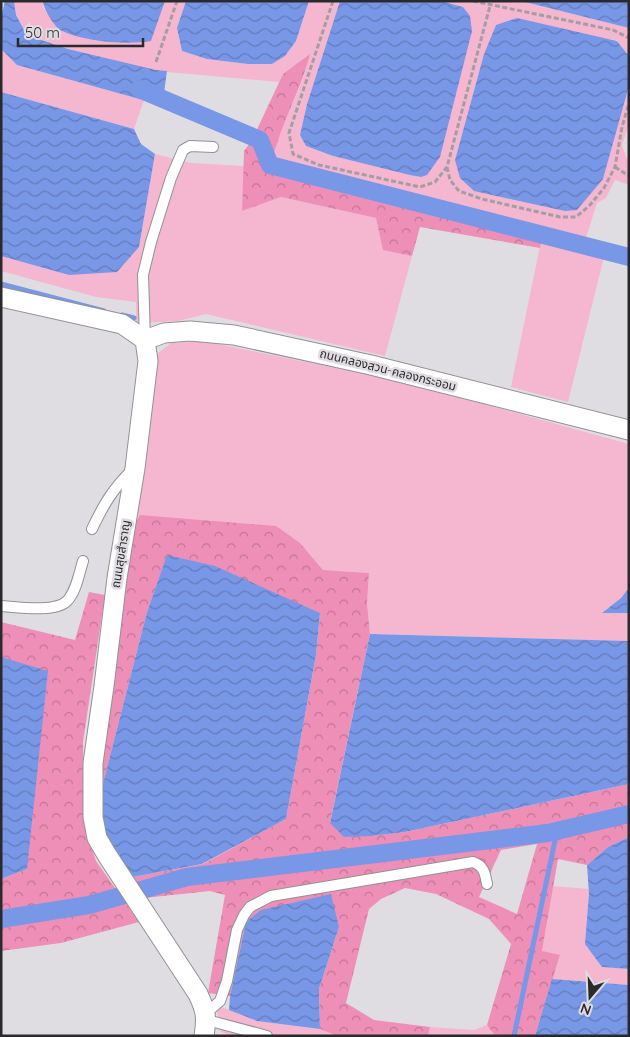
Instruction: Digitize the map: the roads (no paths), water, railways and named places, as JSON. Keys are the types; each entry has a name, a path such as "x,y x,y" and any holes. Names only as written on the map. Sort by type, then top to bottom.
{"street":[{"path":"1,297 122,324 145,340"},
{"name":"ถนนคลองสวน-คลองกระออม","path":"145,340 164,334 190,331 234,335 371,365 629,430"},
{"name":"ถนนสุขสำราญ","path":"145,340 148,361 135,468 116,578 93,763 93,817 97,838 198,994 205,1022"}],"lane":[{"path":"145,340 143,275 171,178 183,150 190,146 213,147"},
{"path":"92,529 104,504 116,487 135,468"},
{"path":"1,606 55,608 66,602 74,589 82,561"},
{"path":"267,1036 205,1022 212,1008 220,1000 227,981 237,930 250,907 272,896 473,862 480,865 484,870 487,884"}],"water":[{"path":"5,1 14,1 16,15 27,35 68,49 167,71 164,93 154,103 17,65 1,49 1,18"},
{"path":"43,1 165,1 151,41 130,43 93,40 60,30 49,17"},
{"path":"186,1 309,1 296,41 285,56 272,64 248,64 207,59 182,51 177,28"},
{"path":"340,1 441,1 463,7 470,16 472,31 440,157 427,175 421,177 410,175 333,156 306,146 300,135 307,104"},
{"path":"521,1 629,1 629,28"},
{"path":"517,18 617,41 629,56 629,86 603,179 577,210 565,211 474,191 460,178 455,160 484,54 496,25"},
{"path":"1,92 134,129 141,144 155,154 139,247 117,272 69,275 1,256"},
{"path":"167,555 215,566 320,613 316,655 286,819 202,864 133,877 103,834 99,799 147,612"},
{"path":"629,588 629,613 602,613 621,598"},
{"path":"370,634 629,641 629,784 405,832 344,837 330,823"},
{"path":"1,657 48,671 27,869 1,879"},
{"path":"629,837 629,969 602,967 585,944 589,894 587,865 608,847"},
{"path":"331,894 339,927 319,989 320,1029 257,1021 229,1010 230,996 246,922 261,910"},
{"path":"552,979 629,985 629,1036 535,1036"}],"waterway":[{"path":"139,89 260,140 270,165 629,257"},
{"path":"1,284 104,311"},
{"path":"122,315 134,318"},
{"path":"1,919 89,905 187,877 548,833 629,814"},
{"path":"514,1036 557,831"}]}
